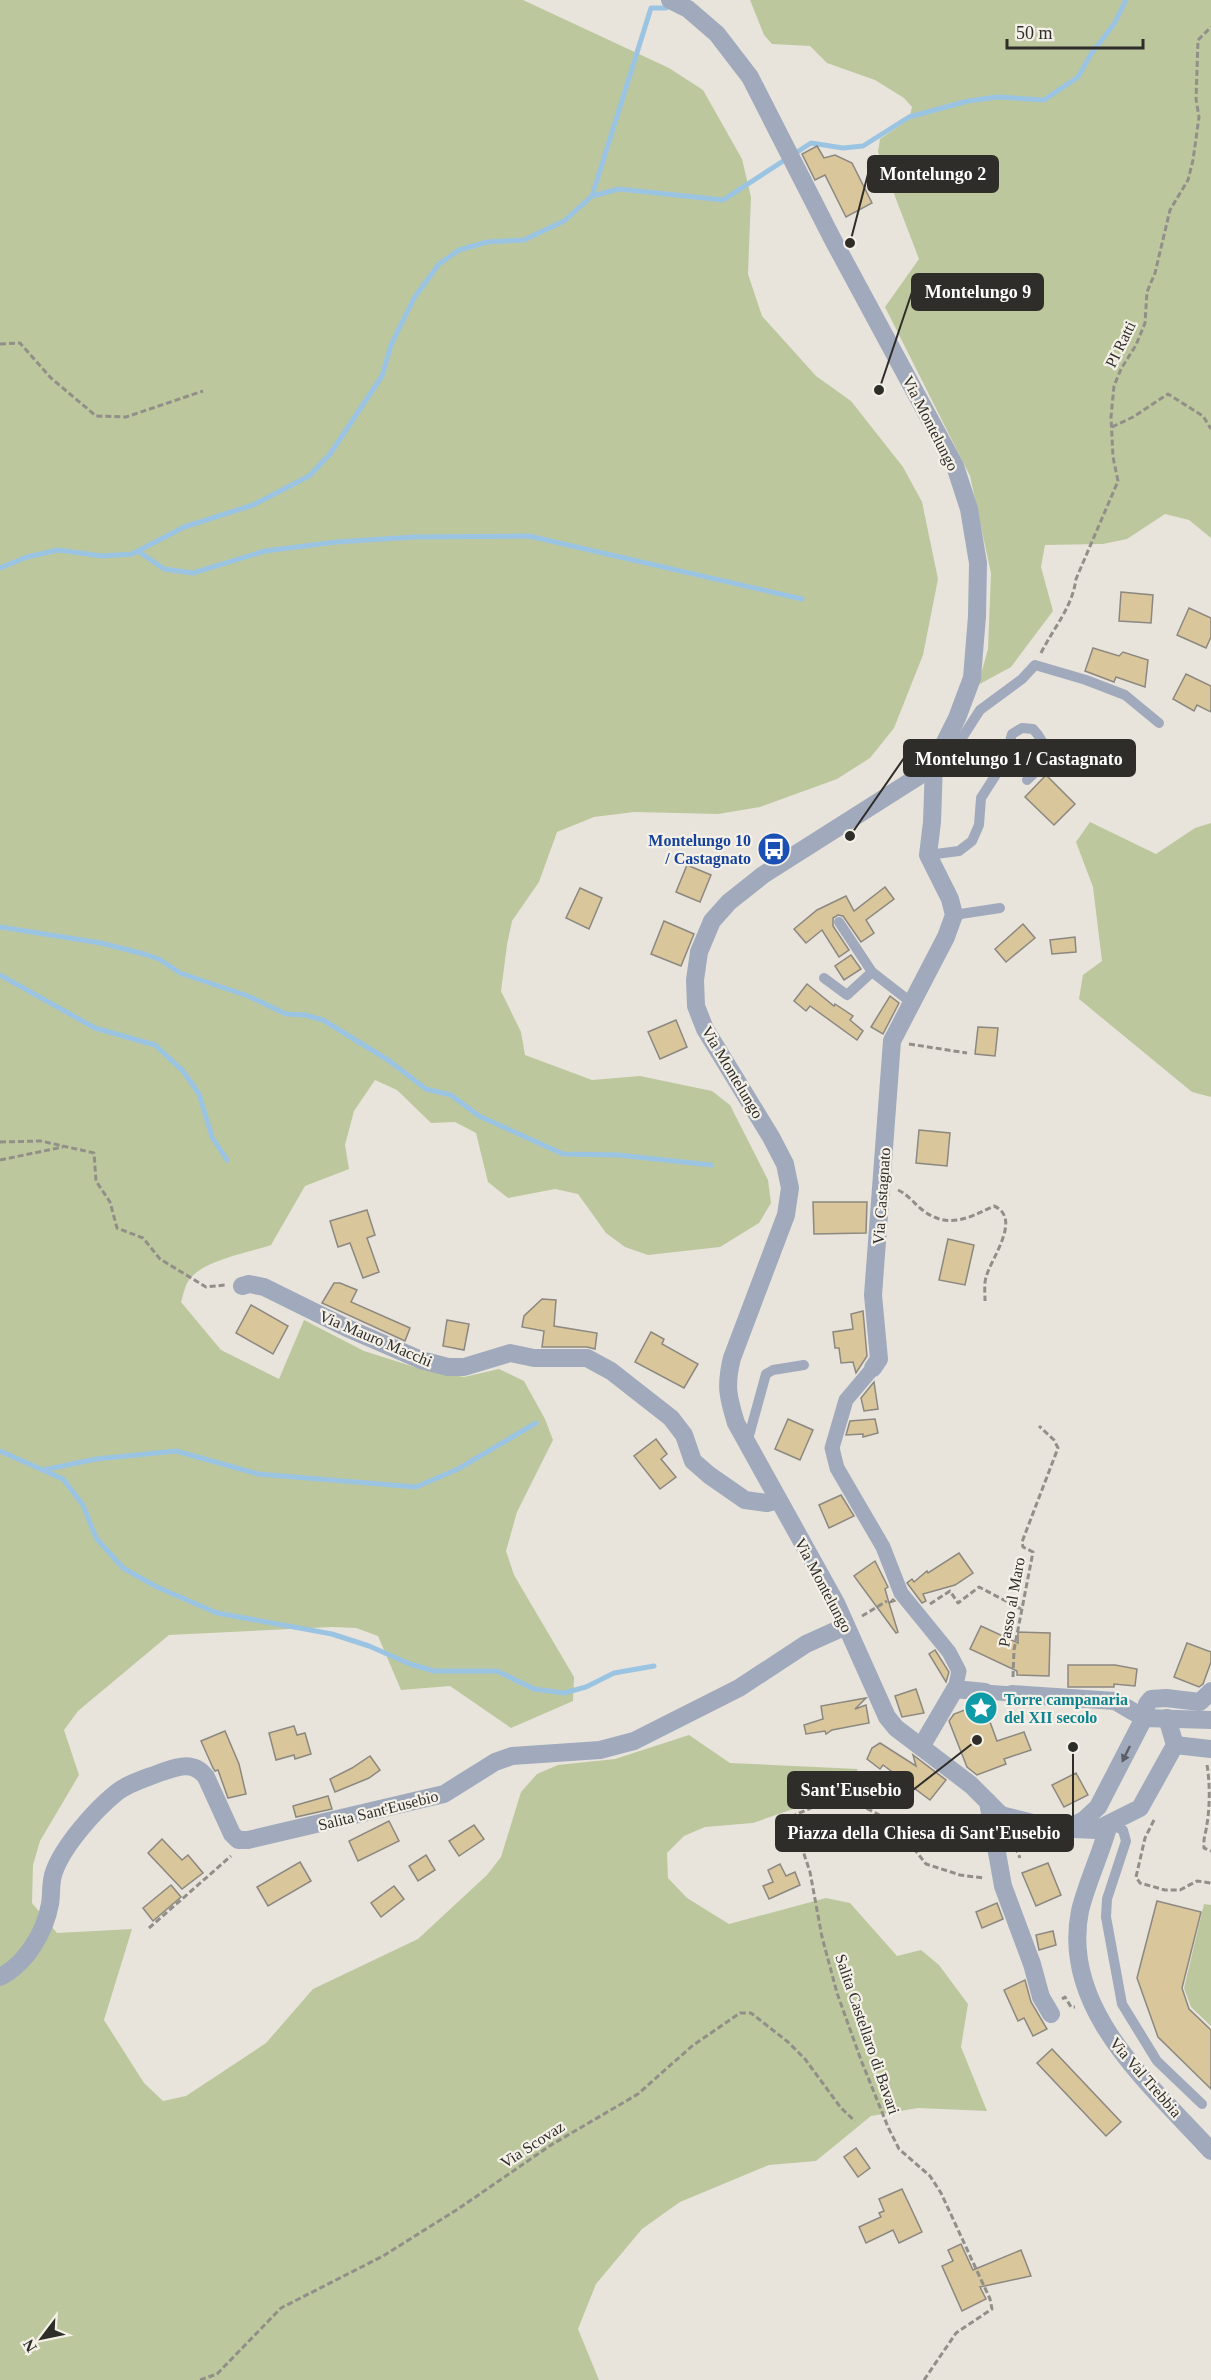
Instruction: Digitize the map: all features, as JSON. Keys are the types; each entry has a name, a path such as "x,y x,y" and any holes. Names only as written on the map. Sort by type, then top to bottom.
{"street":[{"name":"Via Montelungo","path":"670,0 688,9 717,34 750,76 832,238 955,466 969,509 978,562 972,678 957,718 934,764 919,776 763,874 729,902 712,921 699,952 695,980 696,1006 705,1029 771,1137 785,1164 790,1188 786,1215 738,1341 727,1379 729,1400 736,1423 747,1444 836,1603 887,1717 896,1728 921,1747"},
{"path":"934,764 932,822 928,855 950,898 954,915"},
{"name":"Via Castagnato","path":"954,915 946,937 892,1041 873,1295 879,1359 846,1400 832,1448 837,1468 884,1547 901,1593 949,1652 959,1671 955,1689"},
{"name":"Via Mauro Macchi","path":"242,1286 249,1284 264,1287 379,1342 421,1360 448,1367 464,1367 510,1353 534,1358 586,1358 611,1371 671,1418 684,1435 693,1461 708,1475 745,1500 767,1503 778,1500"},
{"name":"Salita Sant'Eusebio","path":"248,1840 444,1794 495,1762 513,1756 600,1750 634,1741 739,1688 806,1644 846,1626"},
{"path":"1172,1718 1175,1745 1140,1808 1096,1830 1037,1826 1001,1815 971,1785 921,1747 955,1689 1115,1701 1144,1718 1172,1718 1211,1720"},
{"path":"1068,1828 1093,1813 1108,1790 1144,1718 1147,1704 1151,1700 1166,1698 1200,1701 1211,1691"},
{"path":"1175,1745 1208,1749"},
{"path":"0,1977 10,1972 31,1950 50,1906 53,1875 68,1846 117,1792 172,1768 183,1765 192,1766 201,1770 206,1777 232,1834 238,1840 248,1840"},
{"name":"Via Val Trebbia","path":"1108,1790 1109,1824 1102,1852 1080,1912 1077,1949 1085,1984 1101,2024 1120,2051 1211,2151"},
{"path":"988,1802 1003,1886 1032,1964 1041,1997 1056,2010"}],"lane":[{"name":"Via Montelungo","path":"934,764 951,755 980,710 1022,679 1035,665"},
{"path":"1035,665 1086,680 1125,695 1159,723"},
{"path":"928,855 958,851 972,841 979,825 981,798 1004,762 1012,734 1022,728 1033,729 1042,738 1046,753 1041,767 1027,780"},
{"path":"954,915 1000,908"},
{"path":"839,922 872,972 912,1003"},
{"path":"824,978 847,995 872,972"},
{"path":"747,1444 766,1374 773,1370 804,1365"},
{"path":"1109,1824 1123,1830 1126,1841 1107,1899 1106,1917 1122,2004 1157,2061 1202,2104"}],"path":[{"name":"PI Ratti","path":"1035,665 1051,634 1065,615 1074,595 1076,579 1118,481 1113,457 1114,386 1121,369 1136,345 1145,322 1147,292 1155,273 1170,210 1188,180 1199,117 1196,99 1198,40 1211,27"},
{"path":"0,344 20,343 51,378 96,416 126,417 202,391"},
{"path":"1112,427 1133,417 1168,394 1203,416 1211,429"},
{"path":"892,1041 967,1053"},
{"path":"0,1142 41,1141 94,1153 96,1181 110,1202 117,1228 143,1238 160,1259 206,1287 242,1286"},
{"path":"0,1160 65,1146"},
{"path":"882,1188 904,1193 922,1210 936,1219 948,1222 973,1216 994,1206 1002,1209 1006,1216 1006,1227 986,1279 985,1301"},
{"name":"Passo al Maro","path":"1012,1694 1014,1650 1033,1552 1023,1547 1022,1542 1058,1448 1054,1440 1039,1426"},
{"path":"915,1613 950,1591 958,1603 979,1587 1021,1609"},
{"path":"846,1626 901,1593"},
{"path":"1208,1749 1210,1786 1208,1825 1203,1837 1204,1848 1211,1851"},
{"name":"Salita Castellaro di Bavari","path":"924,2380 957,2333 992,2309 990,2299 941,2193 924,2170 899,2149 888,2127 837,1993 822,1937 810,1872 790,1825 795,1815 838,1799 860,1805 893,1822 926,1864 941,1870 984,1878 993,1870 998,1860"},
{"path":"1153,1815 1154,1821 1145,1838 1136,1877 1140,1883 1165,1890 1180,1890 1197,1881 1211,1883"},
{"path":"149,1928 248,1840"},
{"path":"1056,2010 1059,2001 1065,1997 1071,2007 1074,2005 1080,2014 1101,2024"},
{"name":"Via Scovaz","path":"200,2380 217,2374 280,2308 383,2256 458,2209 550,2145 639,2094 692,2046 740,2013 751,2013 788,2042 805,2059 841,2108 855,2121"}],"green space":[{"path":"0,0 523,0 669,68 703,90 742,159 751,197 748,274 762,316 816,376 851,401 903,467 922,502 938,579 923,655 894,728 870,758 837,779 760,807 718,814 634,812 594,817 557,832 539,882 512,921 501,991 521,1032 525,1055 592,1080 640,1076 712,1091 730,1105 768,1180 771,1203 759,1223 720,1247 648,1255 625,1247 606,1233 578,1194 555,1189 508,1198 488,1182 476,1133 455,1122 431,1123 397,1090 375,1080 354,1111 345,1145 349,1169 305,1186 271,1245 204,1267 189,1280 184,1291 181,1302 221,1350 279,1379 304,1320 364,1351 424,1370 464,1377 499,1369 524,1381 545,1419 553,1440 517,1512 506,1551 514,1575 574,1677 573,1701 511,1728 450,1686 401,1690 378,1636 356,1628 332,1627 169,1635 78,1711 64,1730 79,1775 40,1841 33,1865 32,1903 57,1933 132,1929 104,2020 144,2083 163,2101 186,2096 266,2043 313,1989 418,1939 487,1875 501,1857 521,1792 537,1774 558,1765 615,1759 689,1735 730,1763 858,1769 842,1792 753,1823 705,1827 684,1836 667,1853 668,1878 687,1898 729,1924 826,1898 850,1903 897,1956 921,1950 939,1965 968,2004 961,2047 987,2111 918,2108 871,2116 816,2161 769,2165 680,2202 642,2229 596,2284 578,2329 599,2380 0,2380"},
{"path":"750,0 1211,0 1211,538 1189,520 1165,514 1127,539 1103,544 1045,545 1041,567 1053,611 1011,667 978,685 988,649 991,573 970,476 885,307 919,259 878,152 880,139 909,119 912,107 904,98 875,80 827,63 810,46 772,44 764,35"},
{"path":"1090,822 1156,854 1195,828 1211,823 1211,1097 1192,1092 1079,999 1083,975 1102,961 1093,887 1076,842"},
{"path":"1204,1904 1211,1905 1211,2026 1191,2007 1184,1988"}],"building":[{"path":"817,146 824,158 835,155 852,163 872,203 846,217 825,175 815,180 802,154"},
{"path":"1121,592 1153,595 1151,623 1119,621"},
{"path":"1189,608 1211,618 1211,637 1206,648 1177,635"},
{"path":"1093,648 1119,656 1123,652 1148,660 1145,687 1116,677 1114,682 1085,671"},
{"path":"1186,674 1211,686 1211,712 1197,705 1194,711 1173,699"},
{"path":"1046,775 1075,804 1054,825 1025,797"},
{"path":"687,865 711,875 700,902 676,892"},
{"path":"885,887 894,899 866,920 874,933 861,942 843,916 838,915 833,918 833,926 849,950 839,957 822,930 806,943 794,929 817,910 846,896 854,911"},
{"path":"580,888 602,898 589,929 566,918"},
{"path":"664,921 694,934 681,966 651,954"},
{"path":"1023,924 1035,938 1006,962 995,949"},
{"path":"1075,937 1076,952 1052,954 1050,940"},
{"path":"851,955 861,969 844,980 835,966"},
{"path":"807,984 834,1006 835,1004 853,1016 850,1020 863,1031 857,1040 810,1006 806,1011 794,1001"},
{"path":"890,996 899,1003 883,1034 871,1027"},
{"path":"676,1020 687,1047 660,1059 648,1032"},
{"path":"978,1027 998,1028 995,1056 975,1054"},
{"path":"919,1130 950,1133 947,1166 916,1163"},
{"path":"813,1202 867,1202 866,1233 814,1234"},
{"path":"367,1210 375,1235 367,1238 379,1272 363,1278 350,1243 338,1247 330,1221"},
{"path":"948,1239 974,1245 965,1285 939,1280"},
{"path":"334,1283 357,1290 351,1302 410,1328 405,1341 322,1303"},
{"path":"542,1299 556,1300 554,1326 597,1333 595,1349 542,1347 544,1331 522,1327 524,1316"},
{"path":"251,1305 288,1326 273,1354 236,1333"},
{"path":"863,1311 867,1356 856,1373 853,1362 841,1363 839,1348 835,1348 833,1332 853,1329 851,1314"},
{"path":"447,1320 469,1324 464,1350 443,1346"},
{"path":"651,1332 664,1339 662,1344 698,1364 684,1388 635,1362"},
{"path":"874,1382 878,1409 864,1411 861,1398"},
{"path":"788,1419 813,1430 800,1460 775,1449"},
{"path":"875,1419 878,1433 863,1437 863,1434 846,1435 850,1421"},
{"path":"656,1439 667,1454 661,1459 676,1477 660,1489 634,1456"},
{"path":"841,1495 854,1516 829,1528 819,1505"},
{"path":"959,1553 973,1573 955,1585 923,1594 926,1601 922,1603 907,1583 912,1579 914,1582 927,1571 928,1573"},
{"path":"875,1561 888,1587 885,1589 898,1632 896,1633 854,1576"},
{"path":"981,1626 1018,1643 1018,1632 1050,1633 1049,1676 1017,1675 1017,1671 970,1649"},
{"path":"1187,1643 1211,1652 1211,1662 1203,1684 1199,1687 1174,1677"},
{"path":"935,1650 949,1672 946,1682 929,1654"},
{"path":"1068,1665 1115,1665 1137,1669 1135,1686 1114,1684 1114,1687 1068,1687"},
{"path":"916,1689 924,1713 902,1717 895,1696"},
{"path":"866,1698 855,1709 866,1705 869,1723 832,1730 826,1734 825,1731 806,1734 804,1725 823,1719 821,1706"},
{"path":"983,1703 997,1741 1024,1732 1031,1750 1004,1759 1006,1764 977,1775 967,1767 949,1721 954,1714"},
{"path":"294,1726 297,1735 305,1733 311,1754 295,1759 294,1755 276,1760 269,1733"},
{"path":"225,1731 239,1764 246,1794 228,1798 218,1770 215,1771 213,1768 201,1741"},
{"path":"880,1743 916,1766 913,1755 946,1780 930,1800 883,1765 880,1769 867,1759 872,1748"},
{"path":"370,1756 380,1770 369,1778 335,1792 330,1779"},
{"path":"1076,1773 1088,1795 1064,1807 1052,1785"},
{"path":"328,1796 332,1809 296,1817 293,1806"},
{"path":"389,1821 399,1841 358,1861 349,1841"},
{"path":"474,1825 484,1839 459,1856 449,1841"},
{"path":"162,1839 182,1860 188,1855 203,1873 182,1889 148,1853"},
{"path":"426,1855 435,1870 418,1881 409,1866"},
{"path":"300,1862 311,1881 268,1906 257,1887"},
{"path":"1048,1863 1061,1895 1036,1906 1022,1873"},
{"path":"780,1864 786,1876 795,1872 800,1885 769,1899 763,1886 773,1882 768,1870"},
{"path":"171,1885 181,1897 153,1921 143,1908"},
{"path":"394,1886 404,1899 381,1917 371,1903"},
{"path":"1157,1901 1201,1912 1182,1988 1189,2009 1211,2030 1211,2089 1158,2037 1137,1978"},
{"path":"997,1903 1003,1919 982,1928 976,1912"},
{"path":"1053,1931 1056,1945 1039,1950 1036,1935"},
{"path":"1025,1980 1031,2002 1047,2029 1033,2036 1024,2018 1018,2021 1004,1990"},
{"path":"1052,2049 1121,2122 1106,2136 1037,2063"},
{"path":"856,2148 870,2168 858,2177 844,2157"},
{"path":"902,2189 922,2232 899,2243 893,2230 866,2243 859,2227 881,2217 879,2213 884,2211 879,2199"},
{"path":"961,2244 973,2270 1021,2250 1031,2276 980,2287 986,2299 962,2311 942,2266 953,2261 948,2250"}],"waterway":[{"path":"0,568 27,557 58,550 102,556 132,554 184,527 253,505 309,476 330,454 382,376 391,345 414,298 439,264 459,250 487,242 524,240 564,221 592,196 619,189 723,200 811,143 843,148 863,146 909,117 968,101 997,97 1044,100 1078,77 1091,54 1114,24 1126,0"},
{"path":"592,196 651,8 666,8 670,5"},
{"path":"138,551 164,569 193,573 265,551 336,542 414,537 529,536 802,599"},
{"path":"0,927 101,943 144,954 159,959 180,973 248,996 286,1014 305,1015 323,1020 388,1060 426,1089 451,1095 479,1116 563,1154 618,1155 711,1165"},
{"path":"0,975 95,1028 155,1045 183,1071 199,1094 212,1137 227,1160"},
{"path":"43,1470 96,1459 176,1451 258,1474 416,1487 458,1469 536,1423"},
{"path":"0,1451 63,1479 83,1505 96,1538 123,1568 157,1587 217,1613 332,1634 434,1671 497,1671 534,1689 564,1693 586,1687 614,1673 654,1666"}],"place":[{"name":"Montelungo 2","path":"850,243"},
{"name":"Montelungo 9","path":"879,390"},
{"name":"Montelungo 1 / Castagnato","path":"850,836"},
{"name":"Montelungo 10 / Castagnato","path":"774,849"},
{"name":"Torre campanaria del XII secolo","path":"981,1708"},
{"name":"Sant'Eusebio","path":"977,1740"},
{"name":"Piazza della Chiesa di Sant'Eusebio","path":"1073,1747"}]}
